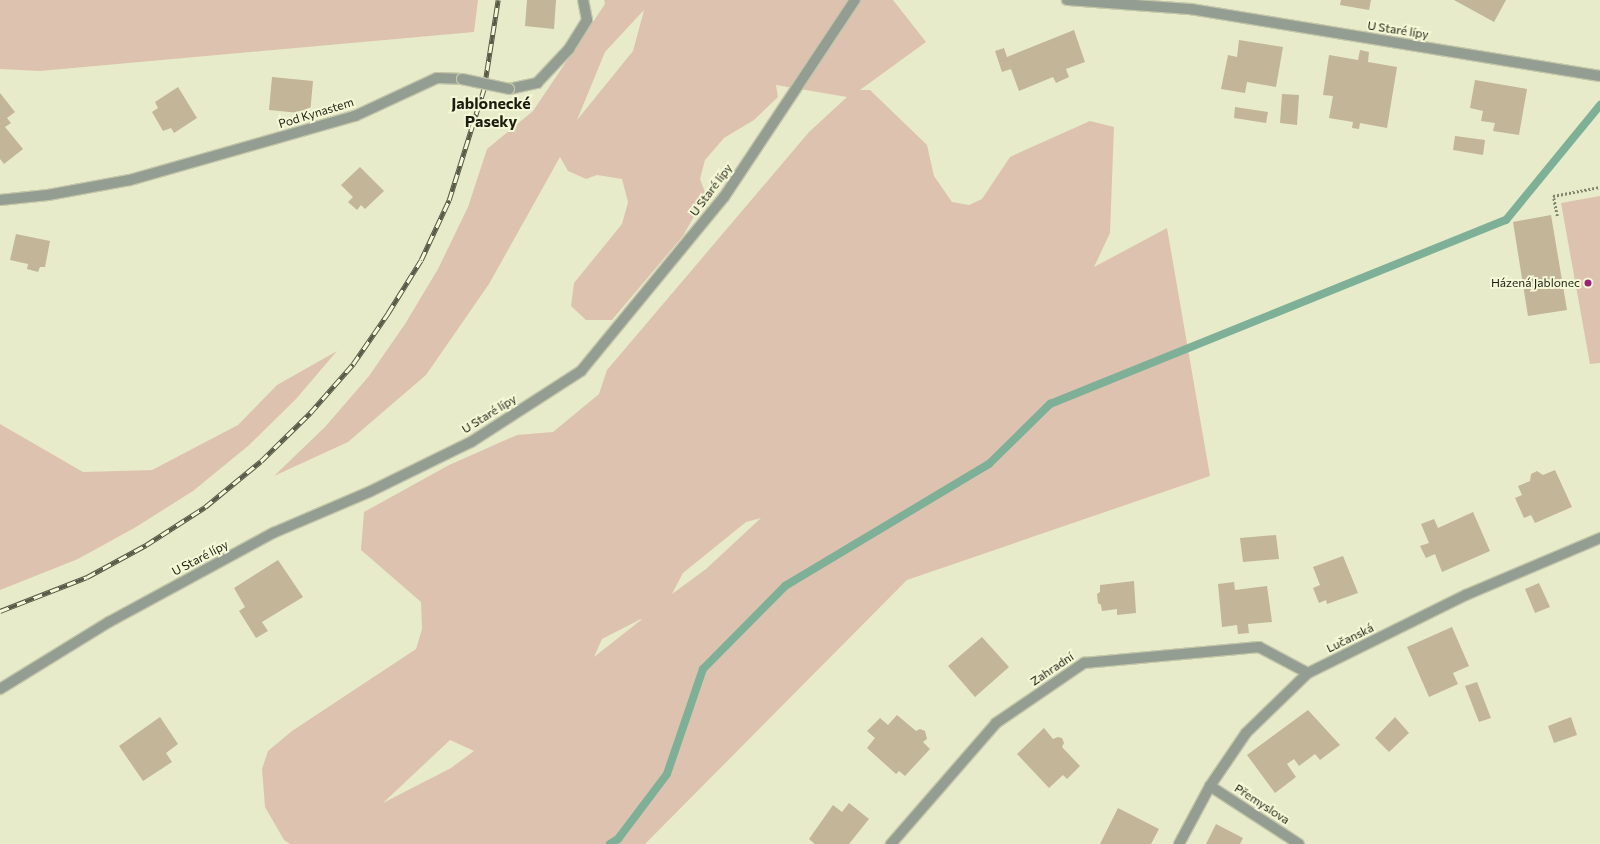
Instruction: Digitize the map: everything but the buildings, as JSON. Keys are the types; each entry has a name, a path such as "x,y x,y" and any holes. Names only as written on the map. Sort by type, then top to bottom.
{"street":[{"name":"Pod Kynastem","path":"0,200 48,195 130,180 355,116 436,78 462,79 509,89 537,83 569,49 587,20 584,0"},
{"name":"U Staré lípy","path":"0,689 109,622 273,533 369,492 471,442 581,371 724,197 855,0"},
{"name":"U Staré lípy","path":"1067,0 1192,8 1600,76"},
{"name":"U Staré lípy","path":"1180,0 1192,8"},
{"name":"Lučanská","path":"1179,844 1210,786 1246,732 1308,673 1466,594 1600,538"},
{"name":"Zahradní","path":"891,844 996,723 1084,663 1259,647 1308,673"},
{"name":"Přemyslova","path":"1210,786 1298,844"}],"path":[{"path":"1557,216 1553,196 1600,187"}],"shaded area":[{"path":"0,0 478,0 474,32 40,71 0,69"},
{"path":"604,0 893,0 926,42 860,90 870,90 927,145 934,176 952,202 969,205 982,199 1010,157 1025,150 1090,121 1114,127 1110,233 1094,267 1167,228 1210,476 907,580 645,844 290,844 284,840 265,807 262,769 268,751 292,731 416,649 422,629 421,602 361,550 364,512 449,465 517,435 553,432 599,394 607,370 809,132 847,97 776,85 778,97 754,120 724,138 705,160 700,179 706,195 683,236 612,320 586,320 571,306 574,283 622,224 628,202 622,179 597,175 586,179 568,171 560,157 489,284 426,375 348,442 274,476 325,427 369,376 405,324 438,269 468,207 487,149 533,111 605,4","holes":["644,10 633,51 577,120 605,52","761,518 706,569 672,594 683,573 746,522","641,619 594,657 602,639","450,740 474,751 451,768 383,803"]},
{"name":"Házená Jablonec","path":"1600,196 1600,363 1590,364 1561,203"},
{"path":"337,351 296,399 248,446 193,491 136,527 78,559 0,590 0,424 83,472 152,470 238,425 277,385"}],"waterway":[{"path":"610,844 618,839 667,774 703,669 785,586 989,464 1050,404 1506,220 1600,105"}],"railway":[{"path":"0,611 87,577 146,545 205,507 261,461 310,413 353,364 388,313 421,260 449,200 484,88 498,0"}],"place":[{"name":"Házená Jablonec","path":"1588,283"}],"district":[{"name":"Jablonecké Paseky","path":"491,112"}]}
